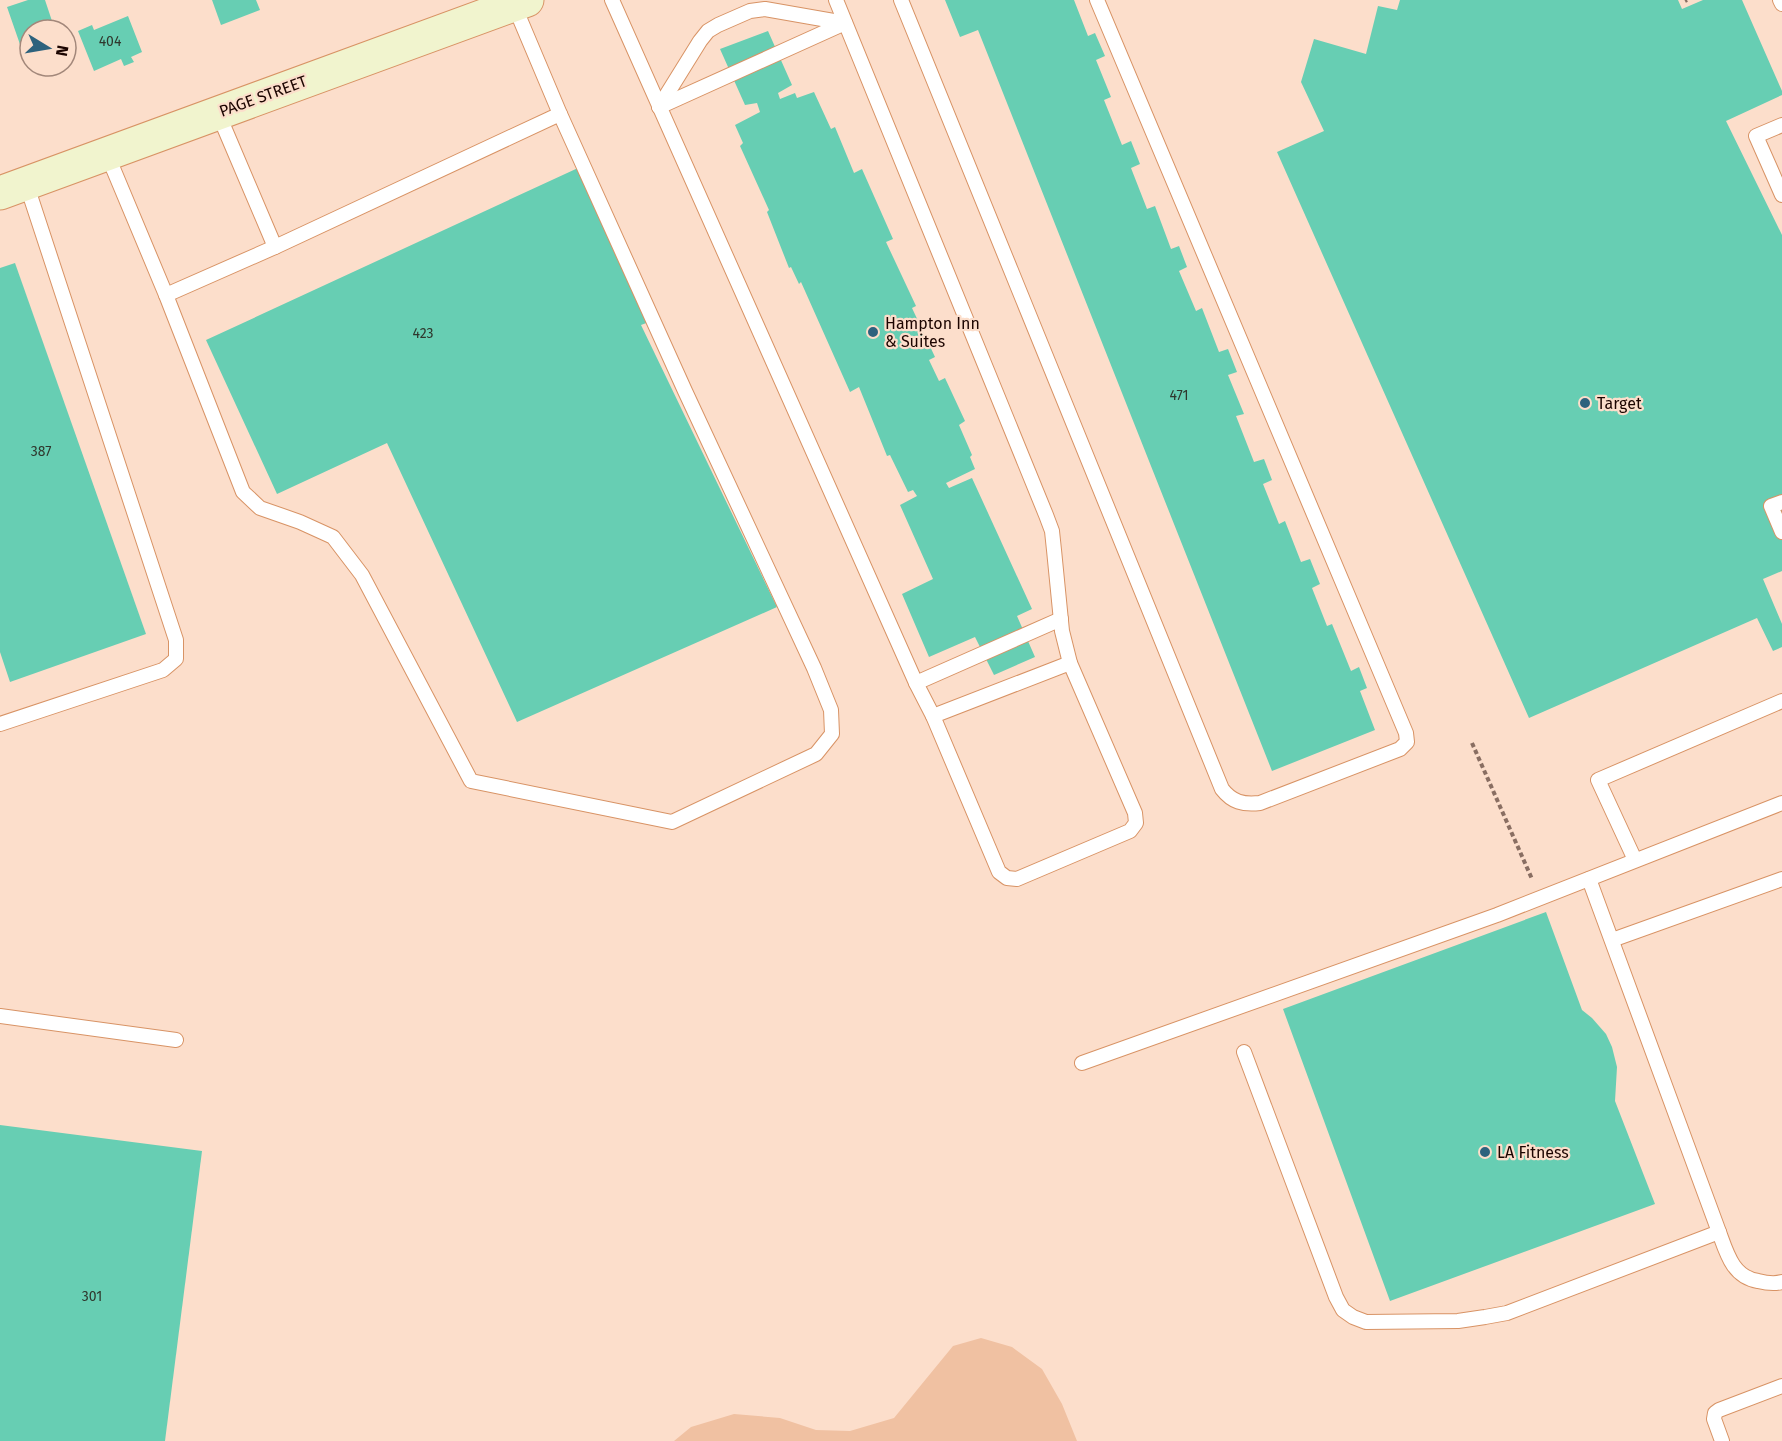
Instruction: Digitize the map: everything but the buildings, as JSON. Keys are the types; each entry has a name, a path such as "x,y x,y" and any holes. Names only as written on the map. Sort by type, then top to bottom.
{"main road":[{"name":"PAGE STREET","path":"13,188 520,2"}],"lane":[{"path":"612,0 916,683 933,716 999,872 1007,878 1017,879 1130,831 1136,822 1135,813 1070,663 1062,631 1054,550 1046,515 836,0"},
{"path":"901,0 1222,789 1229,798 1248,804 1260,802 1400,749 1407,742 1406,733 1098,0"},
{"path":"1780,0 1782,4"},
{"path":"107,154 166,295 243,492 260,508 333,537 363,575 471,781 672,822 816,754 832,734 831,710 814,668 685,391 560,114 520,2"},
{"path":"659,107 700,41 708,31 718,25 750,11 765,9 845,23"},
{"path":"659,107 845,23"},
{"path":"218,113 276,246"},
{"path":"166,295 560,114"},
{"path":"1782,125 1756,136 1782,195"},
{"path":"0,724 163,670 176,659 176,640 13,188"},
{"path":"1782,502 1771,506 1782,532"},
{"path":"916,683 1061,619"},
{"path":"933,716 1070,663"},
{"path":"1635,860 1598,780 1782,701"},
{"path":"1082,1063 1497,915 1782,803"},
{"path":"1589,879 1730,1260 1737,1270 1749,1280 1764,1283 1782,1282"},
{"path":"1612,940 1782,879"},
{"path":"0,1016 176,1040"},
{"path":"1244,1052 1336,1297 1343,1310 1359,1320 1366,1322 1458,1321 1507,1313 1719,1232"},
{"path":"1722,1441 1714,1419 1715,1413 1782,1386"}],"path":[{"path":"1472,743 1533,880"}],"shaded area":[{"path":"981,1338 1012,1347 1042,1369 1062,1404 1077,1441 674,1441 691,1427 734,1414 780,1418 816,1430 850,1431 894,1418 953,1346"}],"place":[{"name":"Hampton Inn & Suites","path":"873,332"},
{"name":"Target","path":"1585,403"},
{"name":"LA Fitness","path":"1485,1152"}]}
